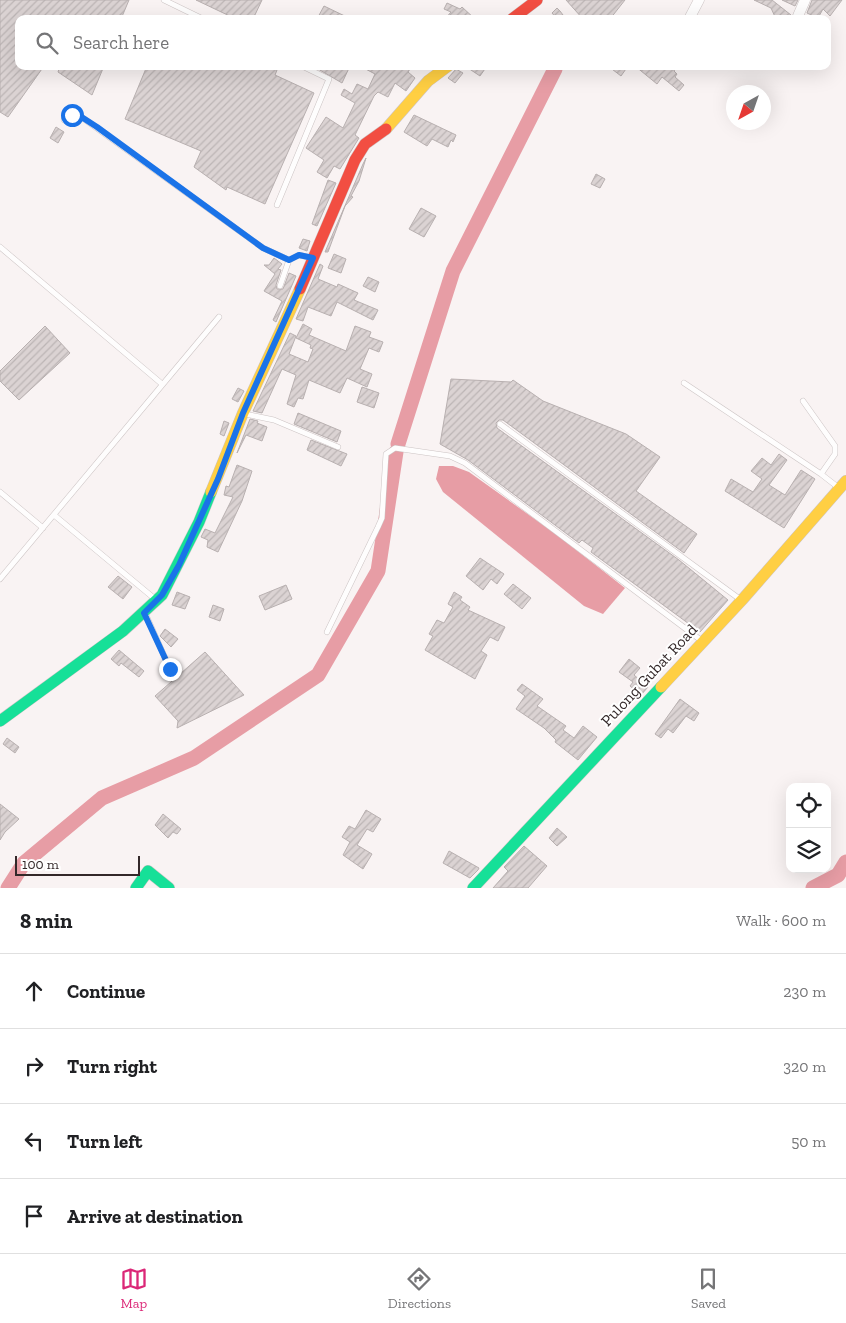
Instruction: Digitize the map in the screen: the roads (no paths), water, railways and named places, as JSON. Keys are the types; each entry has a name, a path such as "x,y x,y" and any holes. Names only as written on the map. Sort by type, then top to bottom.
{"street":[{"path":"517,15 538,0"},
{"path":"691,15 700,0"},
{"path":"798,15 805,0"},
{"path":"0,721 144,613 158,600 179,565 199,522 243,413 313,258 351,168 365,144 382,134 428,80 442,70"},
{"name":"Pulong Gubat Road","path":"473,888 742,600 843,485"},
{"path":"136,888 148,871 169,888"}],"lane":[{"path":"164,0 195,15"},
{"path":"277,206 329,79 310,70"},
{"path":"64,120 72,115 80,116 263,248 289,260"},
{"path":"0,247 162,384"},
{"path":"280,286 289,260 299,255 313,258"},
{"path":"0,579 219,317"},
{"path":"684,383 821,474 843,485"},
{"path":"803,401 835,446 835,454 821,474"},
{"path":"243,413 274,420 338,447"},
{"path":"500,424 742,600"},
{"path":"327,632 382,518 386,454 394,448 450,456 465,463 703,641"},
{"path":"0,492 43,528"},
{"path":"54,515 158,600"},
{"path":"144,613 170,669"}],"waterway":[{"path":"398,444 453,271 554,70"},
{"path":"8,888 24,863 102,798 194,758 318,675 378,571 396,452"},
{"path":"813,888 838,875 846,862"}]}
